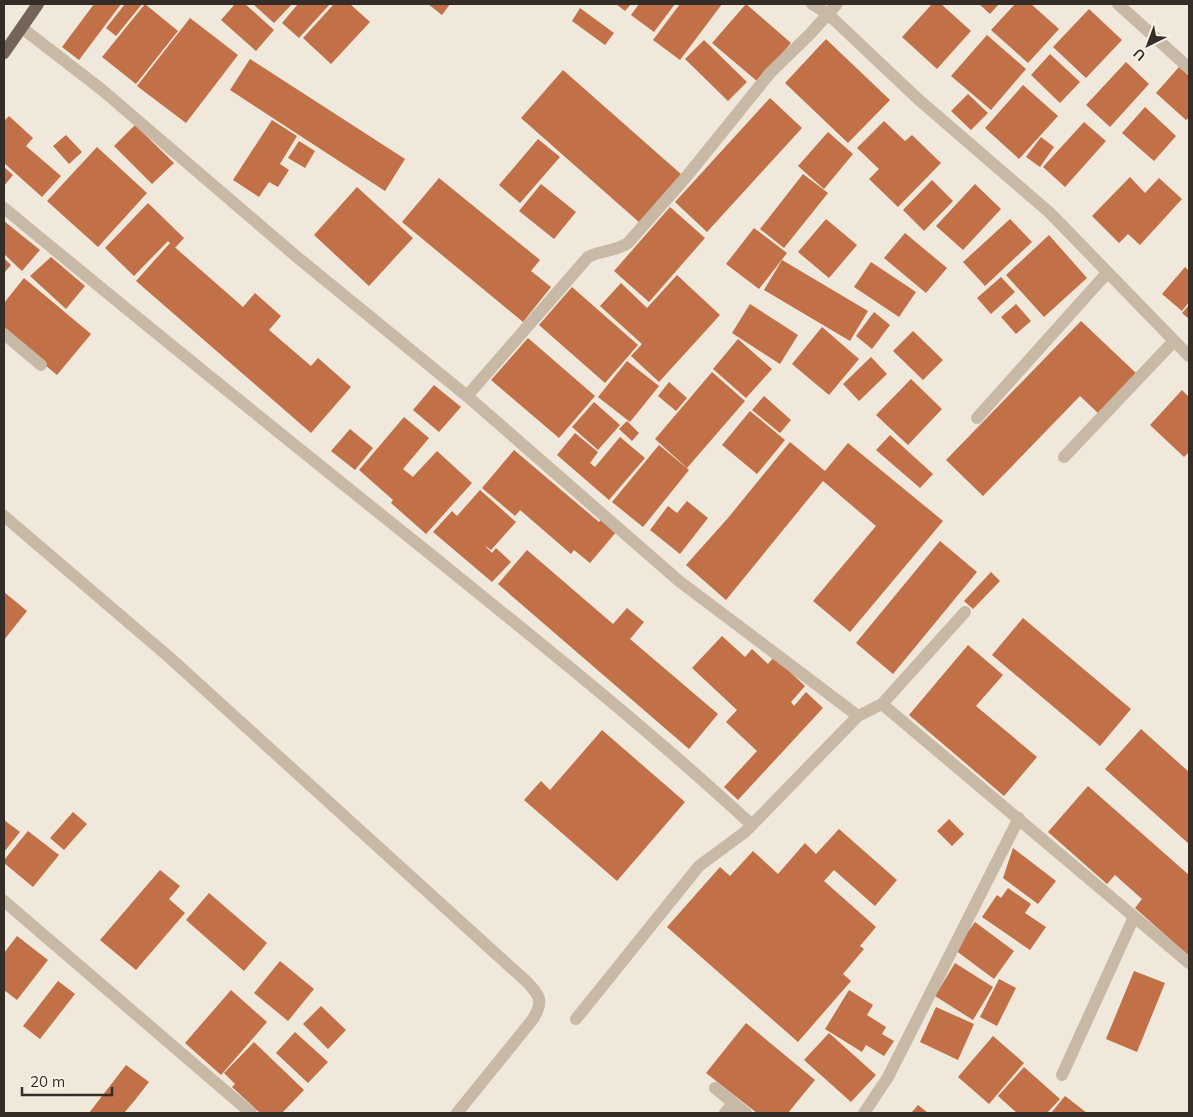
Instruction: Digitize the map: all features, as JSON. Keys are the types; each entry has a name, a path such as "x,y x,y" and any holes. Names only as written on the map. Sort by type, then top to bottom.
{"main road":[{"path":"4,52 38,4"}],"street":[{"path":"812,4 828,14 918,99 1050,213 1189,356"},
{"path":"467,396 588,257 596,253 619,249 628,243 687,176 770,72 837,4"},
{"path":"1118,4 1189,68"},
{"path":"22,28 101,89 297,257 467,396 679,581 858,716"},
{"path":"4,208 122,306 565,663 713,789 752,825"},
{"path":"977,418 1107,273"},
{"path":"4,334 41,365"},
{"path":"1064,457 1174,341"},
{"path":"4,516 169,657 520,976 538,995 539,1009 533,1019 458,1113"},
{"path":"576,1019 699,866 745,832 858,716 882,704 965,612"},
{"path":"882,704 1189,963"},
{"path":"864,1113 888,1077 1019,818"},
{"path":"4,901 251,1113"},
{"path":"1062,1075 1134,917"},
{"path":"714,1088 746,1113"},
{"path":"725,1113 733,1103"}],"building":[{"path":"94,4 121,4 79,60 62,47"},
{"path":"125,4 142,4 116,36 106,28"},
{"path":"145,4 178,31 136,84 102,57"},
{"path":"235,4 245,4 274,30 256,51 221,20"},
{"path":"253,4 292,4 274,23"},
{"path":"298,4 330,4 299,38 282,23"},
{"path":"334,4 350,4 370,22 331,64 303,38"},
{"path":"428,4 450,4 442,15"},
{"path":"616,4 631,4 625,11"},
{"path":"639,4 675,4 654,32 631,15"},
{"path":"680,4 722,4 680,60 653,40"},
{"path":"746,4 791,43 758,82 712,43"},
{"path":"932,4 941,4 971,31 937,69 902,37"},
{"path":"979,4 999,4 990,14"},
{"path":"1015,4 1031,4 1059,29 1028,63 991,30"},
{"path":"580,8 614,33 605,45 572,21"},
{"path":"1089,9 1122,40 1086,78 1053,47"},
{"path":"190,18 238,55 186,123 137,86"},
{"path":"987,35 1026,69 991,110 951,76"},
{"path":"826,39 890,100 848,143 785,83"},
{"path":"704,40 747,82 728,101 685,59"},
{"path":"1050,54 1080,82 1060,103 1031,75"},
{"path":"250,59 405,159 385,191 230,90"},
{"path":"1126,62 1149,84 1110,127 1086,105"},
{"path":"1179,67 1189,76 1189,117 1186,120 1156,93"},
{"path":"563,70 682,175 640,223 521,118"},
{"path":"1023,85 1058,116 1019,159 985,128"},
{"path":"968,94 988,113 971,130 951,111"},
{"path":"770,98 802,128 707,232 675,202"},
{"path":"1145,107 1176,136 1154,161 1122,133"},
{"path":"9,116 33,138 26,146 61,176 42,197 4,163 4,121"},
{"path":"272,120 297,136 280,164 289,170 278,187 269,182 259,197 233,180"},
{"path":"884,121 905,141 912,135 941,163 898,207 869,179 879,169 857,148"},
{"path":"1084,122 1106,141 1065,187 1043,167"},
{"path":"135,125 174,163 152,184 114,146"},
{"path":"828,132 853,154 824,189 798,166"},
{"path":"66,135 82,152 69,164 53,146"},
{"path":"1041,137 1054,147 1040,167 1026,157"},
{"path":"538,139 560,157 520,203 499,185"},
{"path":"299,141 315,151 305,168 288,158"},
{"path":"97,147 147,193 98,247 47,201"},
{"path":"4,167 13,175 4,186"},
{"path":"803,174 828,193 784,248 760,229"},
{"path":"1130,177 1145,193 1159,178 1182,199 1140,245 1128,234 1119,243 1092,216"},
{"path":"439,178 540,260 531,271 551,287 523,322 402,222"},
{"path":"932,180 953,201 924,231 903,210"},
{"path":"541,184 576,212 554,239 519,211"},
{"path":"975,184 1001,209 963,250 936,226"},
{"path":"357,187 413,238 369,286 314,235"},
{"path":"148,203 184,238 175,248 168,241 134,276 105,248"},
{"path":"670,207 705,238 649,302 614,271"},
{"path":"826,219 857,245 829,278 798,252"},
{"path":"1010,219 1032,242 985,286 963,262"},
{"path":"4,221 40,250 22,271 4,254"},
{"path":"754,228 787,253 759,289 726,264"},
{"path":"905,233 947,268 926,293 884,258"},
{"path":"1049,235 1087,278 1044,317 1006,275"},
{"path":"170,243 243,307 255,293 281,316 269,330 311,366 318,358 351,387 311,433 136,281"},
{"path":"51,257 85,286 66,309 30,276"},
{"path":"4,258 11,265 4,273"},
{"path":"782,260 868,311 850,341 764,290"},
{"path":"871,262 916,292 899,317 854,287"},
{"path":"1185,267 1189,271 1189,302 1182,311 1162,294"},
{"path":"677,275 720,315 659,382 631,356 642,344 600,306 621,283 647,308"},
{"path":"1001,277 1015,292 991,314 977,298"},
{"path":"24,278 91,334 57,375 4,331 4,303"},
{"path":"572,287 638,345 605,383 539,325"},
{"path":"750,304 798,335 780,364 732,333"},
{"path":"1016,304 1031,321 1016,334 1001,317"},
{"path":"1189,305 1189,319 1182,313"},
{"path":"874,312 890,325 872,349 856,336"},
{"path":"1081,321 1137,374 1099,414 1080,396 983,496 946,460"},
{"path":"822,327 859,359 829,395 792,364"},
{"path":"913,331 943,360 923,380 893,351"},
{"path":"528,338 595,396 559,438 491,380"},
{"path":"738,339 772,369 746,398 713,369"},
{"path":"871,357 887,374 859,401 843,384"},
{"path":"627,361 659,386 630,422 598,397"},
{"path":"712,372 745,401 687,468 655,439"},
{"path":"911,379 942,409 908,445 876,415"},
{"path":"669,382 687,398 676,411 658,396"},
{"path":"434,385 461,407 439,432 413,410"},
{"path":"1182,390 1189,397 1189,452 1184,457 1150,425"},
{"path":"764,396 791,420 780,433 752,410"},
{"path":"594,402 620,425 598,450 572,427"},
{"path":"750,411 785,440 757,474 722,445"},
{"path":"404,417 429,438 403,469 413,477 437,451 472,483 426,534 391,503 393,500 359,470"},
{"path":"627,421 639,433 632,441 619,429"},
{"path":"350,429 373,448 355,470 331,451"},
{"path":"575,433 598,452 590,463 595,467 620,437 645,458 609,500 557,455"},
{"path":"890,435 933,474 920,488 876,450"},
{"path":"790,442 825,471 848,443 943,521 850,632 813,601 876,526 823,481 726,600 686,565 728,518"},
{"path":"659,445 689,470 643,527 612,502"},
{"path":"514,450 599,522 602,518 617,531 590,563 574,550 571,554 520,510 515,516 482,488"},
{"path":"480,490 516,522 491,550 484,545 492,553 496,548 511,562 492,582 433,532 452,511 457,516"},
{"path":"687,501 708,518 680,554 650,530 668,506 677,513"},
{"path":"940,541 977,572 893,674 856,643"},
{"path":"527,550 613,624 627,608 644,622 630,639 718,714 689,749 498,584"},
{"path":"991,572 1000,581 973,609 964,601"},
{"path":"4,592 27,611 4,640"},
{"path":"1023,618 1131,709 1100,746 992,655"},
{"path":"722,636 745,657 752,649 768,664 774,657 805,686 791,702 794,706 806,692 823,708 738,800 724,787 757,751 726,722 737,710 692,668"},
{"path":"968,645 1003,675 976,706 1037,757 1004,796 909,715"},
{"path":"1141,729 1189,772 1189,844 1105,769"},
{"path":"602,730 685,802 617,881 524,800 541,781 550,790"},
{"path":"1088,786 1189,875 1189,956 1135,908 1142,899 1115,875 1107,884 1048,832"},
{"path":"73,812 87,824 64,850 50,838"},
{"path":"949,819 964,834 952,846 937,831"},
{"path":"4,820 20,832 4,852"},
{"path":"839,829 897,880 875,906 834,870 824,881 876,927 860,946 864,949 843,974 851,981 798,1042 667,927 720,867 730,876 753,851 778,874 805,843 816,854"},
{"path":"28,831 59,855 33,887 4,863 4,860"},
{"path":"1013,848 1056,881 1038,904 1003,878"},
{"path":"160,870 180,886 169,899 185,913 136,970 100,940"},
{"path":"1008,888 1031,904 1025,913 1046,927 1030,950 982,917 997,895 1001,898"},
{"path":"209,893 267,943 244,971 186,920"},
{"path":"975,922 1014,951 994,979 955,950"},
{"path":"17,936 48,960 17,1000 4,990 4,953"},
{"path":"280,961 314,989 288,1021 254,993"},
{"path":"955,963 993,987 973,1020 935,996"},
{"path":"1134,971 1165,983 1137,1052 1106,1039"},
{"path":"999,979 1016,988 997,1026 980,1017"},
{"path":"58,981 75,994 40,1039 23,1026"},
{"path":"231,990 267,1022 221,1075 185,1043"},
{"path":"849,990 873,1005 867,1015 886,1027 882,1034 894,1041 884,1056 866,1045 862,1052 825,1029"},
{"path":"321,1006 346,1030 328,1049 303,1024"},
{"path":"936,1007 974,1024 958,1060 920,1042"},
{"path":"746,1023 815,1080 788,1113 757,1113 706,1073"},
{"path":"295,1032 328,1062 308,1083 276,1053"},
{"path":"829,1033 876,1075 851,1102 804,1060"},
{"path":"993,1036 1024,1063 989,1104 958,1077"},
{"path":"254,1042 304,1090 282,1113 260,1113 232,1087 235,1084 224,1073"},
{"path":"126,1065 149,1082 124,1113 89,1113"},
{"path":"1024,1067 1060,1099 1047,1113 1017,1113 998,1096"},
{"path":"1065,1096 1087,1113 1051,1113"},
{"path":"918,1105 928,1113 911,1113"}]}
